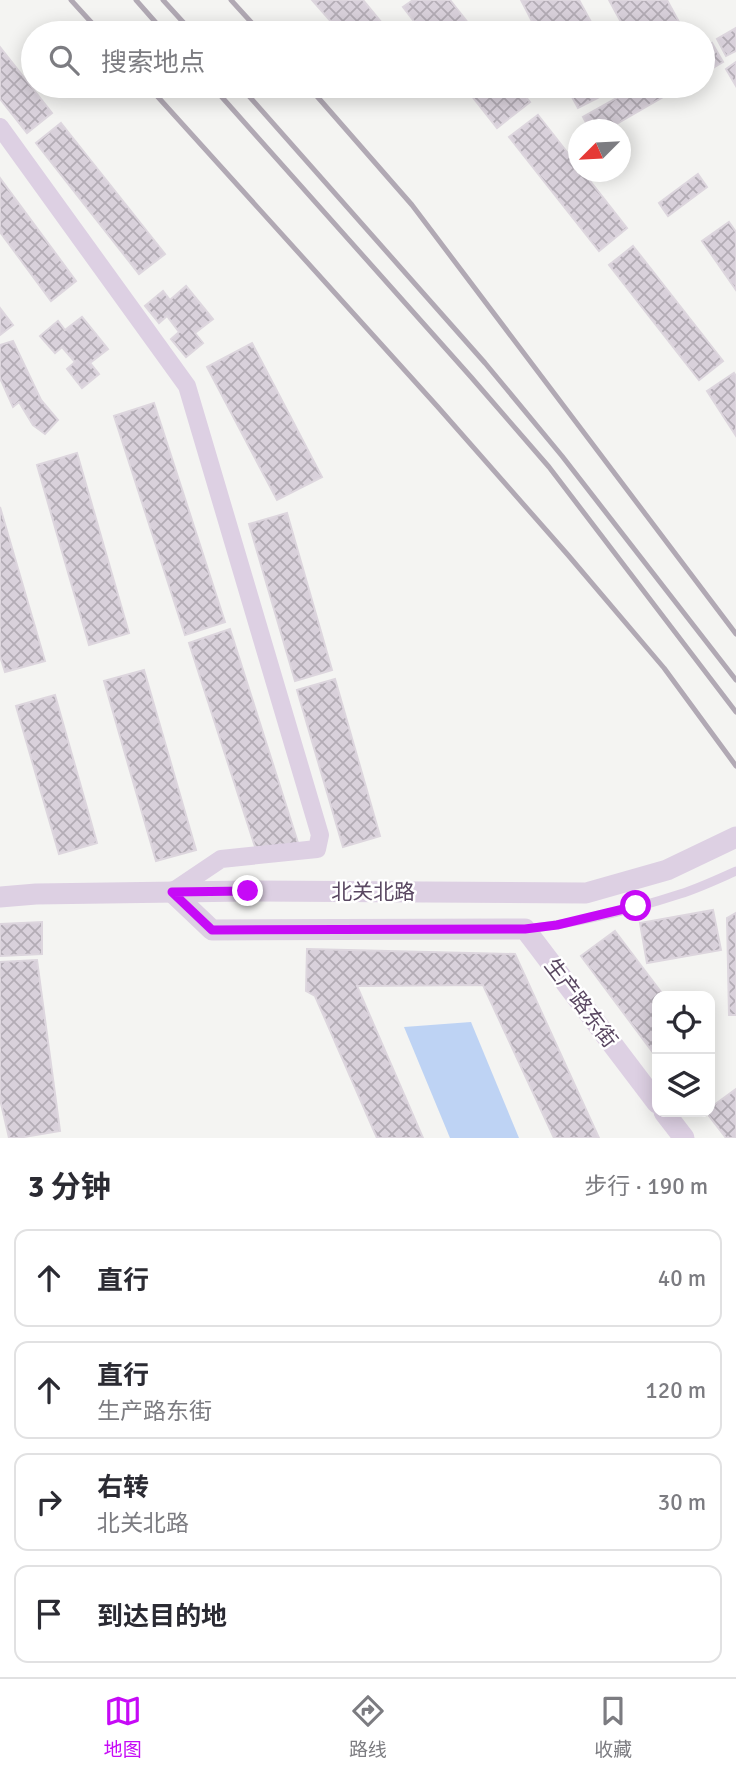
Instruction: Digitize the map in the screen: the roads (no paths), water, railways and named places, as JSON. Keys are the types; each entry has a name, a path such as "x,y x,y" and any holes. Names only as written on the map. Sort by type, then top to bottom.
{"street":[{"path":"0,127 187,386 320,835 317,849 221,859 172,892 212,930 525,929"},
{"name":"北关北路","path":"0,897 172,892 586,892 667,870 736,837"},
{"name":"生产路东街","path":"525,929 652,1096"},
{"path":"668,1117 684,1138"}],"lane":[{"path":"525,929 557,925 636,906 683,893 736,871"}],"railway":[{"path":"71,0 90,21"},
{"path":"136,0 154,21"},
{"path":"163,0 182,21"},
{"path":"231,0 250,21"},
{"path":"159,98 568,555 664,668 736,766"},
{"path":"223,98 549,467 736,712"},
{"path":"251,98 485,363 562,456 736,680"},
{"path":"318,98 412,205 736,634"}]}
